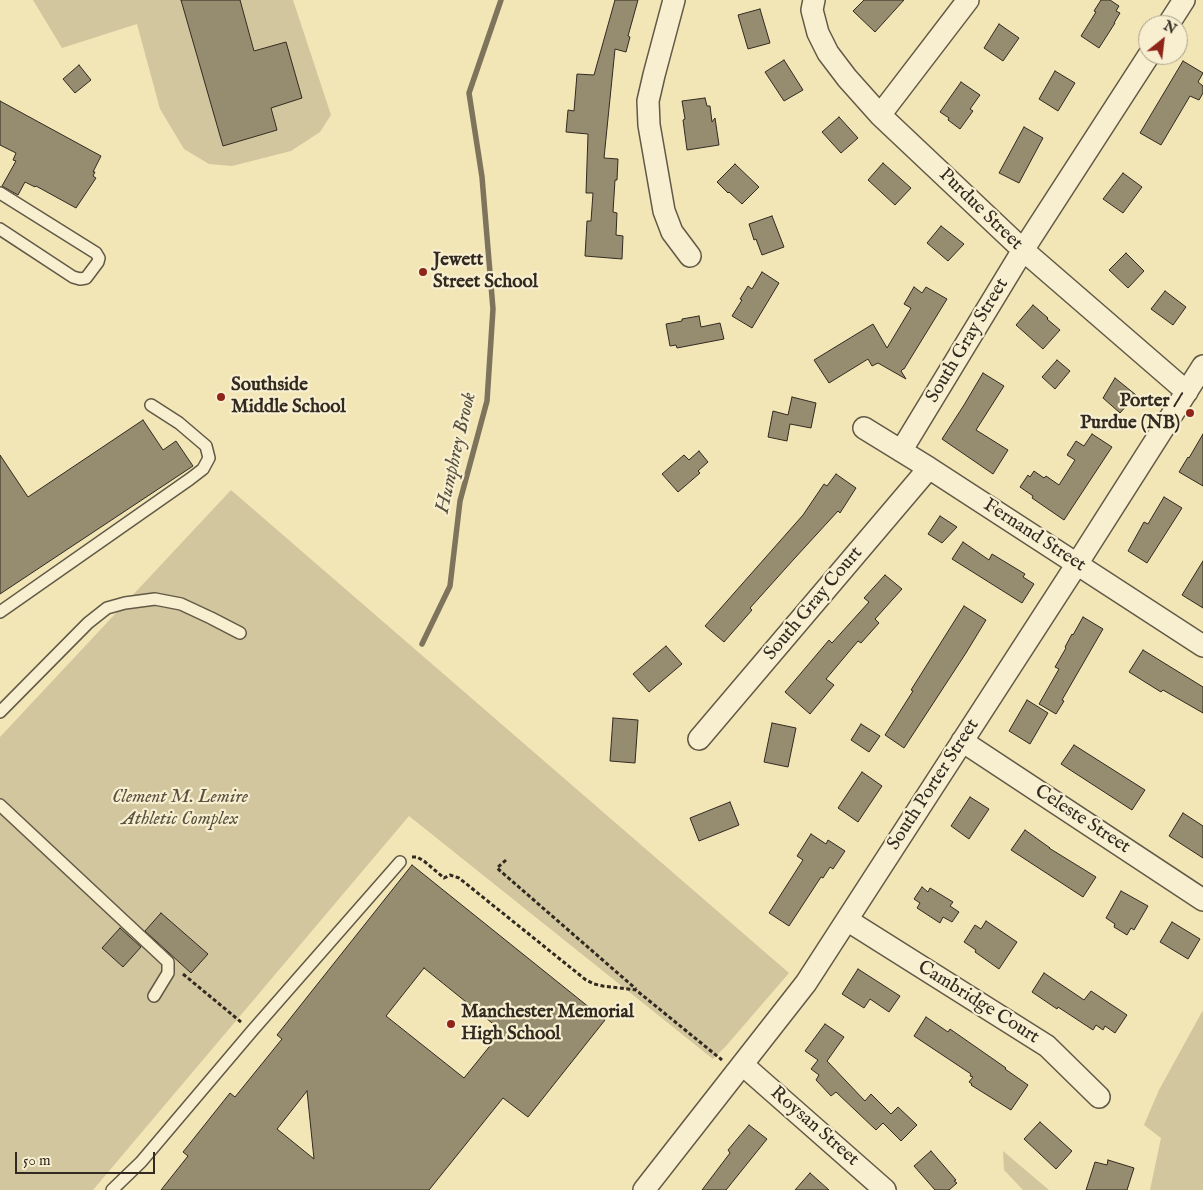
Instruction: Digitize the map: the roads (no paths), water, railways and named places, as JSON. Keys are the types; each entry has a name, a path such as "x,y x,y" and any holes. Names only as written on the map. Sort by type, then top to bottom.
{"street":[{"path":"674,0 648,101 649,125 664,211 672,232 690,256"},
{"name":"Purdue Street","path":"814,0 812,10 818,33 828,53 847,78 880,115 1023,250 1197,379"},
{"path":"880,115 968,0"},
{"path":"1174,15 1184,0"},
{"name":"South Gray Street","path":"901,451 1023,250 1143,65"},
{"name":"South Porter Street","path":"644,1190 806,983 1197,379"},
{"name":"Fernand Street","path":"864,428 929,468 1203,646"},
{"name":"South Gray Court","path":"699,739 929,468"},
{"name":"Celeste Street","path":"962,741 1203,900"},
{"name":"Cambridge Court","path":"847,920 1047,1046 1099,1097"},
{"name":"Roysan Street","path":"743,1064 885,1190"}],"lane":[{"path":"0,193 96,253 99,258 98,262 86,278 73,277 0,229"},
{"path":"0,612 203,470 209,458 206,446 180,424 152,405"},
{"path":"0,712 88,623 107,608 154,599 181,604 240,633"},
{"path":"0,805 168,962 168,973 154,996"},
{"path":"112,1190 142,1162 252,1031 400,862"}],"waterway":[{"name":"Humphrey Brook","path":"422,644 450,586 460,501 487,401 493,309 482,177 469,93 501,0"}],"place":[{"name":"Jewett Street School","path":"423,272"},
{"name":"Southside Middle School","path":"221,397"},
{"name":"Porter / Purdue (NB)","path":"1190,413"},
{"name":"Manchester Memorial High School","path":"451,1024"}],"park label":[{"name":"Clement M. Lemire Athletic Complex","path":"180,809"}]}
